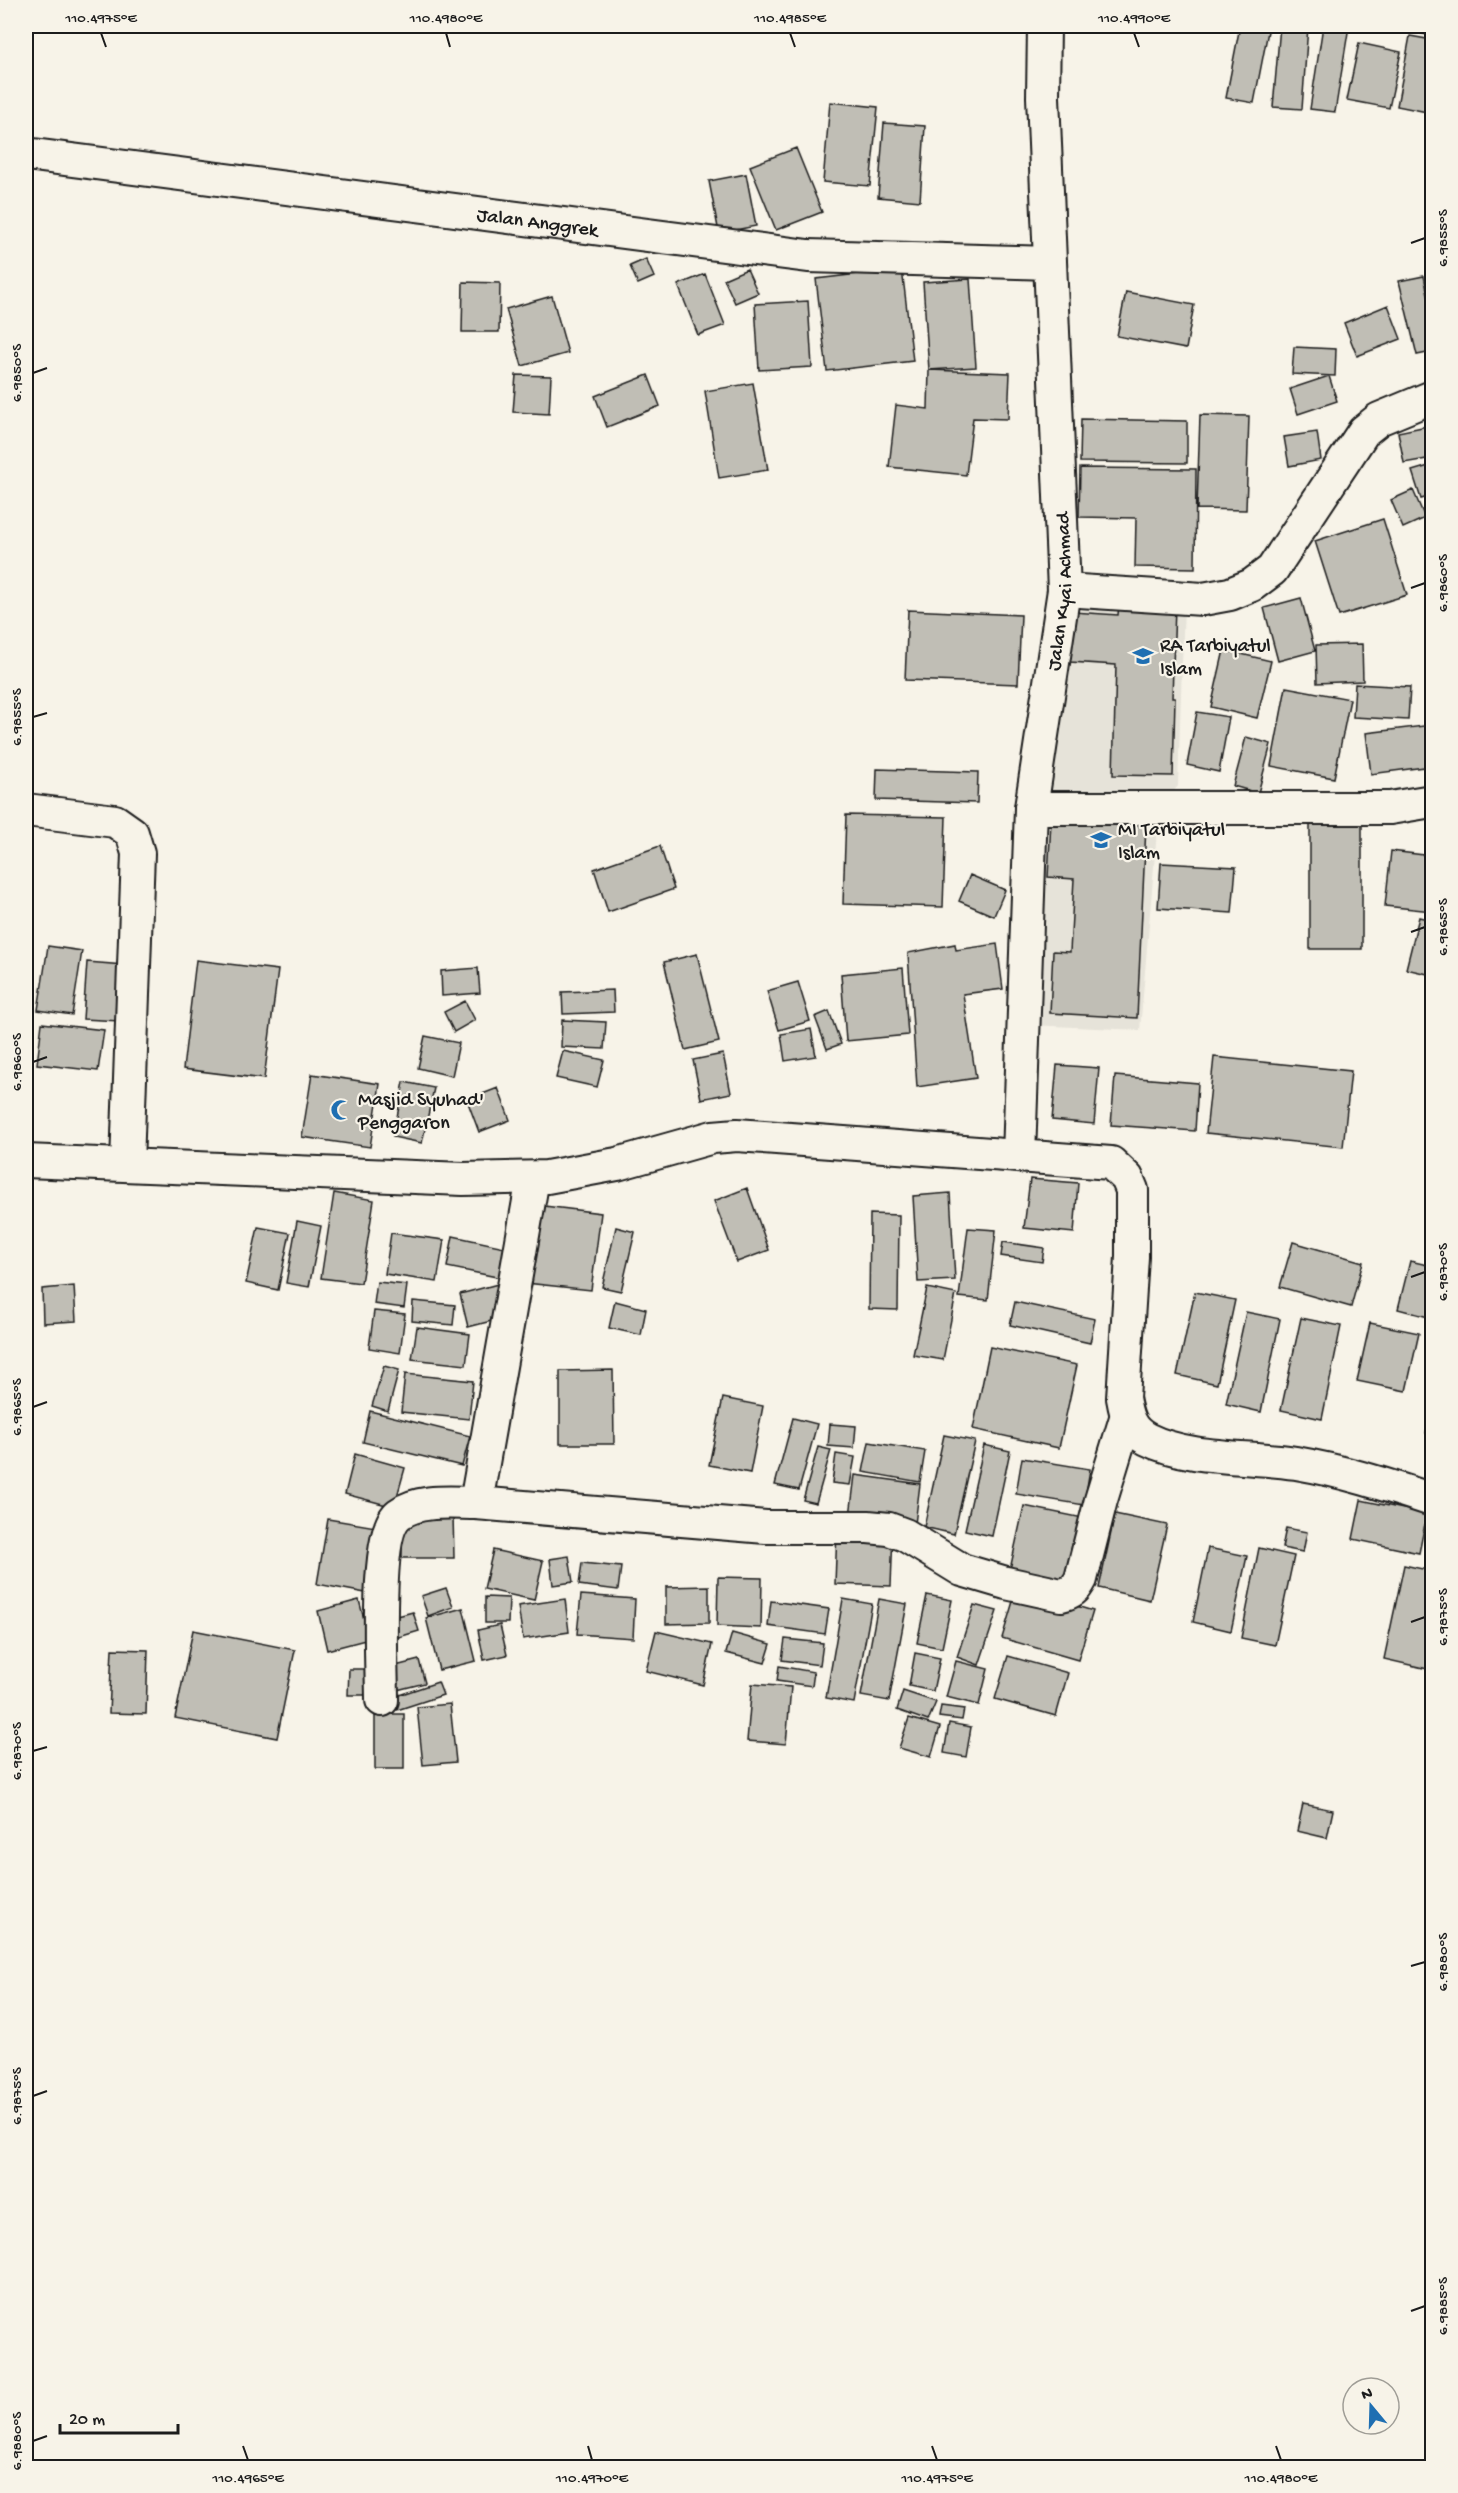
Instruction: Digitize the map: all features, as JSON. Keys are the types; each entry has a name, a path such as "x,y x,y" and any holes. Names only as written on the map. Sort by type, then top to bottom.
{"street":[{"name":"Jalan Kyai Achmad","path":"1019,1156 1031,808 1064,590 1043,97 1044,26"},
{"name":"Jalan Anggrek","path":"26,154 808,256 1050,263"},
{"path":"1064,590 1203,599 1230,594 1252,585 1272,570 1364,431 1379,418 1432,398"},
{"path":"1031,808 1390,808 1432,801"},
{"path":"26,810 115,821 132,834 138,853 127,1164"},
{"path":"26,1161 463,1179 533,1178 617,1164 713,1137 737,1135 1111,1162 1130,1184 1132,1190 1132,1257 1123,1398 1126,1418 1101,1500 1081,1579 1077,1588 1070,1593 1060,1595 962,1570 905,1535 889,1529 766,1527 476,1503 429,1504 411,1508 397,1515 388,1531 382,1564 382,1700"},
{"path":"476,1503 533,1178"},
{"path":"1126,1418 1146,1439 1181,1450 1293,1463 1346,1472 1432,1500"}],"shaded area":[{"name":"MI Tarbiyatul Islam","path":"1067,598 1184,604 1178,786 1159,808 1140,1030 1030,1025"}],"building":[{"path":"1240,26 1269,26 1254,103 1226,98"},
{"path":"1280,26 1308,26 1302,109 1273,107"},
{"path":"1323,26 1349,26 1335,112 1310,109"},
{"path":"1386,26 1432,26 1432,36"},
{"path":"1410,36 1432,40 1432,113 1397,106"},
{"path":"1359,43 1401,52 1389,108 1347,100"},
{"path":"830,102 878,107 870,186 823,182"},
{"path":"884,123 925,126 920,201 878,197"},
{"path":"796,148 822,212 776,230 750,166"},
{"path":"746,174 756,226 719,233 709,181"},
{"path":"646,259 654,277 638,284 630,266"},
{"path":"747,269 758,293 735,303 724,279"},
{"path":"902,269 913,361 827,371 816,279"},
{"path":"705,274 725,325 698,335 678,285"},
{"path":"1424,276 1432,313 1432,352 1417,355 1399,281"},
{"path":"970,279 976,367 929,370 923,282"},
{"path":"463,282 500,283 499,332 462,332"},
{"path":"1126,292 1194,305 1186,349 1117,336"},
{"path":"552,296 568,353 522,366 506,309"},
{"path":"808,301 812,367 759,370 755,304"},
{"path":"1388,305 1401,339 1357,356 1344,323"},
{"path":"1294,347 1336,349 1335,376 1292,374"},
{"path":"929,370 1010,373 1008,419 973,418 966,475 889,467 896,405 928,409"},
{"path":"516,375 551,376 549,414 513,412"},
{"path":"648,375 660,406 607,427 595,396"},
{"path":"1329,376 1337,401 1298,414 1290,389"},
{"path":"753,383 768,470 719,478 705,391"},
{"path":"1200,415 1249,416 1246,510 1197,509"},
{"path":"1081,419 1187,421 1187,463 1080,462"},
{"path":"1432,425 1432,458 1404,463 1398,432"},
{"path":"1317,432 1321,460 1289,466 1284,437"},
{"path":"1432,465 1432,496 1421,499 1412,471"},
{"path":"1080,468 1196,469 1195,568 1135,567 1136,518 1079,517"},
{"path":"1413,490 1425,518 1403,528 1391,500"},
{"path":"1383,519 1407,595 1339,616 1315,541"},
{"path":"1301,598 1315,651 1278,661 1264,608"},
{"path":"1119,604 1175,606 1172,698 1175,698 1173,776 1113,775 1116,665 1070,662 1073,612 1118,615"},
{"path":"908,610 1021,615 1018,684 905,680"},
{"path":"1362,644 1363,681 1317,683 1316,645"},
{"path":"1224,650 1271,661 1257,718 1211,707"},
{"path":"1355,684 1410,687 1408,720 1353,717"},
{"path":"1286,687 1350,699 1334,778 1271,766"},
{"path":"1197,712 1229,717 1219,772 1187,765"},
{"path":"1432,725 1432,766 1371,774 1366,733"},
{"path":"1246,737 1271,744 1258,793 1233,786"},
{"path":"877,769 978,772 977,803 876,800"},
{"path":"1310,814 1362,814 1362,949 1310,949"},
{"path":"846,815 946,817 943,907 843,904"},
{"path":"1051,821 1146,826 1137,1018 1050,1013 1053,951 1070,952 1074,879 1048,877"},
{"path":"660,846 674,889 608,912 594,869"},
{"path":"1391,851 1432,856 1432,911 1385,906"},
{"path":"1161,863 1236,867 1232,913 1158,908"},
{"path":"970,875 1005,890 994,916 959,901"},
{"path":"1419,917 1432,920 1432,975 1406,969"},
{"path":"955,944 956,950 997,944 1003,989 963,994 976,1078 917,1087 908,953"},
{"path":"48,946 82,951 72,1015 38,1010"},
{"path":"697,954 719,1042 685,1050 664,962"},
{"path":"196,960 278,970 264,1079 183,1069"},
{"path":"87,962 124,965 120,1021 83,1019"},
{"path":"478,968 480,993 442,996 441,971"},
{"path":"903,968 908,1035 846,1041 841,974"},
{"path":"798,982 810,1021 779,1030 767,991"},
{"path":"26,988 34,1033 26,1034"},
{"path":"613,990 614,1012 563,1014 562,992"},
{"path":"465,1001 475,1020 454,1032 444,1012"},
{"path":"829,1011 841,1044 827,1049 815,1017"},
{"path":"562,1020 606,1022 604,1049 561,1047"},
{"path":"42,1023 104,1030 98,1071 37,1064"},
{"path":"811,1029 816,1056 785,1061 781,1034"},
{"path":"425,1036 459,1043 452,1076 418,1068"},
{"path":"26,1050 33,1101 26,1102"},
{"path":"563,1051 604,1060 597,1087 556,1078"},
{"path":"723,1054 731,1093 701,1099 693,1060"},
{"path":"1214,1057 1351,1071 1343,1147 1206,1133"},
{"path":"1057,1065 1099,1068 1094,1124 1052,1120"},
{"name":"Masjid Syuhad' Penggaron","path":"312,1074 380,1084 370,1147 302,1137"},
{"path":"1115,1076 1198,1083 1195,1131 1111,1125"},
{"path":"404,1082 434,1088 422,1143 393,1137"},
{"path":"498,1088 510,1120 479,1132 467,1100"},
{"path":"1030,1179 1078,1183 1074,1233 1024,1228"},
{"path":"747,1188 769,1250 737,1262 714,1201"},
{"path":"334,1193 374,1200 361,1283 321,1278"},
{"path":"950,1193 955,1280 918,1282 913,1196"},
{"path":"536,1205 601,1213 591,1290 526,1283"},
{"path":"870,1214 899,1215 898,1310 869,1309"},
{"path":"297,1221 321,1226 309,1287 286,1283"},
{"path":"258,1227 290,1233 278,1290 246,1283"},
{"path":"616,1227 635,1232 621,1291 602,1287"},
{"path":"968,1228 996,1230 988,1300 959,1297"},
{"path":"391,1233 444,1240 437,1282 385,1274"},
{"path":"26,1234 30,1234 27,1340 26,1340"},
{"path":"453,1236 509,1248 502,1278 447,1267"},
{"path":"1003,1242 1044,1248 1042,1262 1001,1256"},
{"path":"1293,1242 1363,1262 1351,1307 1280,1287"},
{"path":"1410,1261 1432,1266 1432,1318 1398,1309"},
{"path":"377,1282 407,1285 404,1308 374,1304"},
{"path":"498,1284 507,1317 468,1327 460,1294"},
{"path":"74,1286 76,1321 43,1323 42,1289"},
{"path":"927,1288 956,1294 943,1360 913,1355"},
{"path":"1195,1292 1235,1300 1217,1384 1177,1375"},
{"path":"413,1301 455,1305 453,1325 412,1321"},
{"path":"615,1301 646,1309 641,1335 609,1328"},
{"path":"1015,1302 1095,1319 1090,1343 1010,1325"},
{"path":"374,1311 405,1314 400,1353 369,1348"},
{"path":"1246,1312 1280,1319 1261,1412 1226,1404"},
{"path":"1301,1318 1341,1326 1322,1419 1281,1410"},
{"path":"1370,1323 1419,1333 1406,1391 1357,1381"},
{"path":"417,1327 470,1334 466,1365 412,1359"},
{"path":"990,1347 1077,1365 1059,1448 973,1429"},
{"path":"384,1366 399,1370 388,1411 372,1406"},
{"path":"613,1370 614,1444 560,1444 560,1371"},
{"path":"405,1374 473,1381 469,1419 401,1412"},
{"path":"723,1398 763,1406 750,1473 709,1465"},
{"path":"1432,1403 1432,1435 1426,1433"},
{"path":"370,1411 470,1436 462,1466 363,1442"},
{"path":"793,1418 817,1424 799,1490 775,1485"},
{"path":"830,1424 856,1426 854,1448 828,1446"},
{"path":"944,1435 975,1441 954,1534 924,1527"},
{"path":"869,1442 925,1451 920,1482 863,1472"},
{"path":"984,1445 1010,1451 992,1536 965,1530"},
{"path":"818,1447 831,1450 816,1503 803,1500"},
{"path":"355,1454 405,1468 394,1507 345,1494"},
{"path":"836,1454 855,1457 850,1485 832,1483"},
{"path":"1022,1458 1090,1469 1084,1505 1016,1494"},
{"path":"855,1475 920,1484 915,1524 850,1516"},
{"path":"1361,1500 1427,1514 1419,1553 1353,1539"},
{"path":"1024,1506 1088,1519 1074,1587 1009,1574"},
{"path":"1115,1514 1167,1525 1150,1600 1099,1588"},
{"path":"453,1515 454,1558 402,1558 402,1516"},
{"path":"328,1519 382,1528 371,1594 317,1584"},
{"path":"1286,1528 1307,1532 1303,1552 1282,1548"},
{"path":"837,1530 893,1532 891,1586 835,1584"},
{"path":"1208,1548 1247,1556 1231,1631 1193,1622"},
{"path":"1259,1548 1294,1556 1275,1645 1241,1638"},
{"path":"493,1550 543,1561 534,1600 484,1589"},
{"path":"569,1556 573,1582 553,1585 550,1559"},
{"path":"582,1563 621,1567 618,1590 579,1585"},
{"path":"1404,1565 1432,1571 1432,1670 1384,1659"},
{"path":"718,1577 762,1578 761,1628 717,1626"},
{"path":"709,1586 709,1623 666,1624 666,1587"},
{"path":"446,1588 453,1607 428,1616 421,1596"},
{"path":"1017,1588 1093,1611 1078,1660 1002,1638"},
{"path":"581,1595 635,1599 633,1638 577,1634"},
{"path":"927,1595 952,1600 942,1648 917,1643"},
{"path":"485,1597 509,1598 508,1623 485,1623"},
{"path":"565,1599 569,1632 523,1639 518,1606"},
{"path":"843,1599 872,1604 854,1703 826,1698"},
{"path":"879,1599 907,1604 889,1701 861,1696"},
{"path":"359,1600 369,1639 327,1650 318,1611"},
{"path":"771,1601 829,1609 825,1634 768,1626"},
{"path":"974,1605 997,1611 979,1665 957,1657"},
{"path":"463,1608 476,1661 439,1670 426,1618"},
{"path":"413,1612 419,1631 392,1639 386,1619"},
{"path":"500,1625 507,1655 484,1660 478,1630"},
{"path":"193,1630 295,1650 277,1738 175,1718"},
{"path":"656,1631 712,1644 703,1685 646,1671"},
{"path":"732,1633 771,1644 765,1663 726,1653"},
{"path":"785,1639 823,1643 820,1665 782,1660"},
{"path":"112,1649 148,1650 146,1714 109,1713"},
{"path":"915,1653 940,1658 933,1691 909,1686"},
{"path":"1008,1656 1068,1673 1056,1716 995,1699"},
{"path":"419,1660 425,1683 389,1692 384,1669"},
{"path":"956,1661 988,1669 979,1705 946,1697"},
{"path":"779,1666 814,1672 812,1686 777,1681"},
{"path":"349,1669 373,1669 373,1695 348,1695"},
{"path":"438,1682 443,1695 397,1710 393,1697"},
{"path":"752,1684 791,1687 786,1744 747,1741"},
{"path":"903,1691 936,1702 928,1721 897,1710"},
{"path":"450,1704 456,1762 423,1765 417,1707"},
{"path":"941,1706 964,1709 962,1720 939,1717"},
{"path":"375,1714 404,1714 404,1769 375,1769"},
{"path":"909,1718 940,1727 931,1757 899,1748"},
{"path":"949,1723 971,1727 966,1757 944,1753"},
{"path":"1303,1804 1333,1810 1327,1838 1297,1831"},
{"path":"26,2427 29,2427 28,2468 26,2468"}],"place":[{"name":"RA Tarbiyatul Islam","path":"1143,656"},
{"name":"MI Tarbiyatul Islam","path":"1101,840"},
{"name":"Masjid Syuhad' Penggaron","path":"341,1110"}]}
